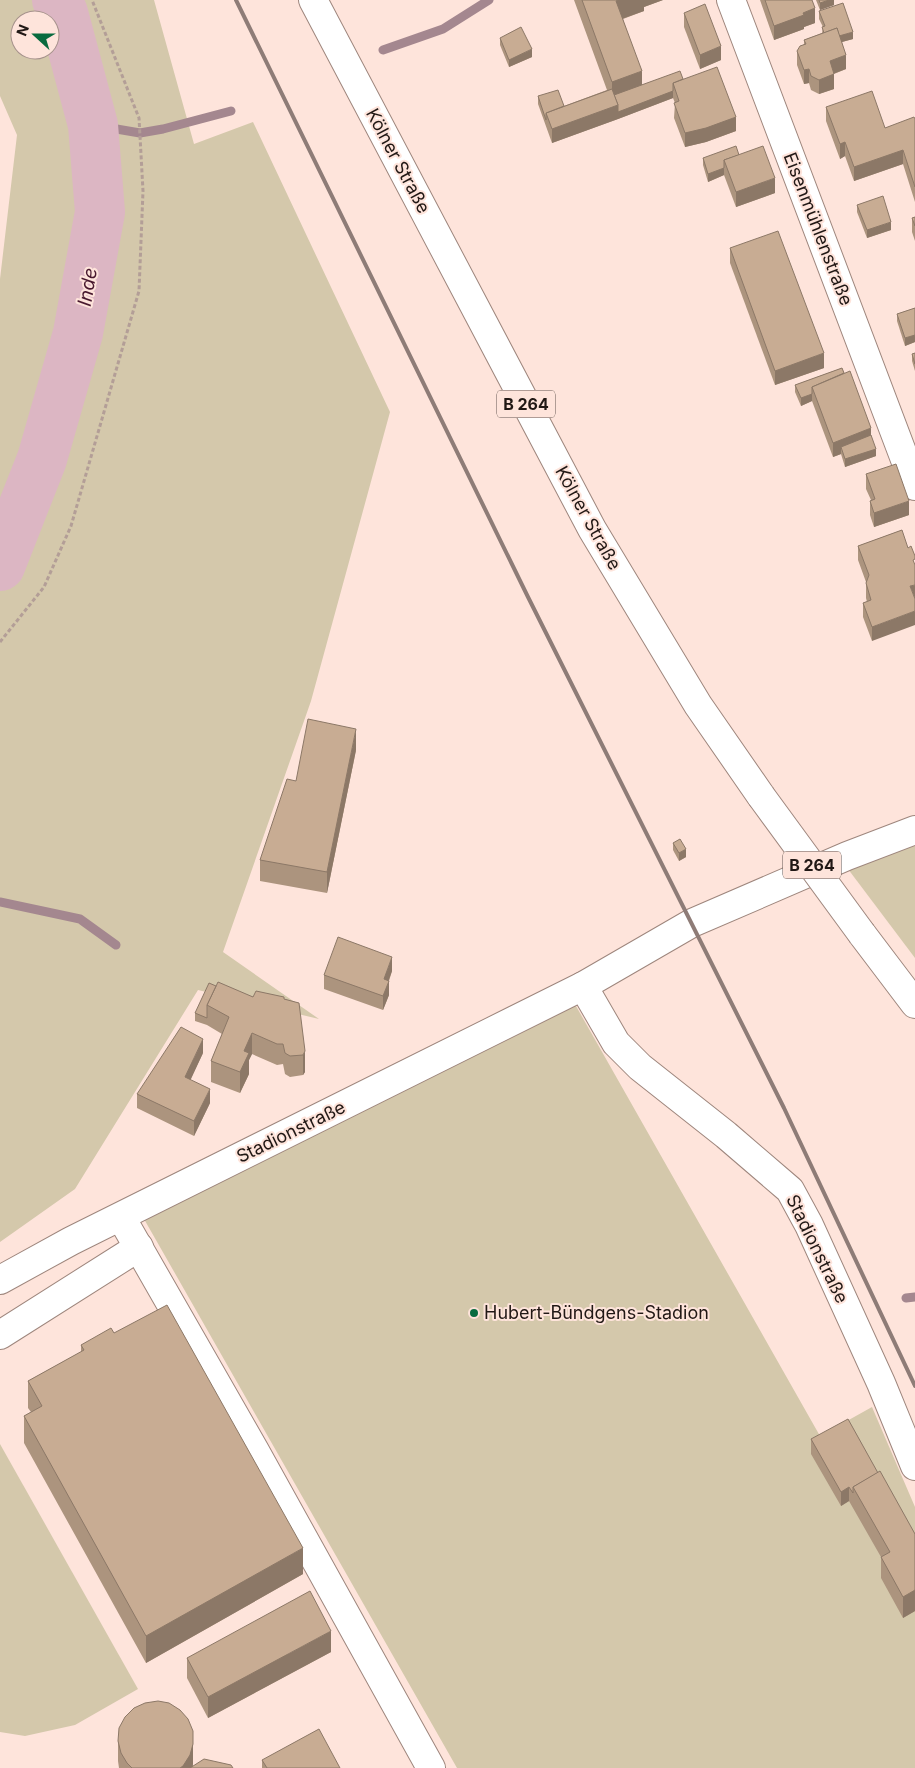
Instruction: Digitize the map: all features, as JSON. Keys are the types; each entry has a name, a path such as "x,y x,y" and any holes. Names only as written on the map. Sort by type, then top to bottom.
{"street":[{"name":"Kölner Straße","path":"313,0 592,529 698,705 761,796 915,1004"},
{"name":"Eisenmühlenstraße","path":"731,0 910,456 915,486"},
{"name":"Stadionstraße","path":"0,1280 71,1242 583,986 692,923 847,856 915,830"},
{"name":"Stadionstraße","path":"583,986 616,1042 640,1067 726,1135 790,1190 881,1383 915,1466"},
{"path":"121,1217 255,1451 431,1768"},
{"path":"0,1335 139,1247"}],"path":[{"path":"0,642 44,587 71,526 140,291 142,191 139,118 92,0"}],"shaded area":[{"path":"0,0 154,0 194,144 253,122 390,412 311,701 223,952 319,1019 198,990 75,1189 0,1242 0,279 17,135 0,96"},
{"path":"915,845 915,958 848,869"},
{"name":"Hubert-Bündgens-Stadion","path":"572,999 820,1436 872,1407 915,1507 915,1768 457,1768 144,1219"},
{"path":"0,1444 138,1689 75,1725 25,1736 0,1732"}],"building":[{"path":"582,0 618,0 616,1 642,71 612,82"},
{"path":"765,0 812,0 815,8 803,13 804,15 774,26"},
{"path":"843,3 853,32 839,36 837,28 824,33 822,27 825,26 819,11"},
{"path":"705,4 721,46 700,55 684,13"},
{"path":"521,27 532,49 509,60 500,38"},
{"path":"837,28 846,55 830,61 834,74 819,80 811,76 809,69 804,70 797,51 800,46 806,44 804,40"},
{"path":"717,67 736,117 706,128 685,133 674,103 679,101 673,83"},
{"path":"680,71 683,79 673,83 673,91 618,112 618,105 614,95"},
{"path":"612,89 618,105 552,129 546,113"},
{"path":"558,90 564,106 546,113 546,120 538,96"},
{"path":"872,91 885,128 914,117 915,119 915,187 903,150 854,167 845,142 840,144 826,107"},
{"path":"736,146 739,155 724,160 724,168 708,174 703,158"},
{"path":"763,146 775,178 736,192 724,160"},
{"path":"883,196 891,222 867,230 857,205"},
{"path":"778,231 824,353 775,371 730,248"},
{"path":"915,308 915,335 905,338 897,314"},
{"path":"915,353 915,364 912,354"},
{"path":"842,368 844,373 812,387 812,394 801,398 795,385"},
{"path":"850,371 871,428 833,443 812,387"},
{"path":"871,435 876,449 845,459 841,447"},
{"path":"896,464 909,501 874,513 870,501 875,499 866,474"},
{"path":"902,530 908,548 911,546 915,556 913,560 915,565 915,585 910,586 915,599 915,611 872,627 863,603 871,600 866,583 869,575 858,546"},
{"path":"308,719 356,729 327,872 260,860 287,779 296,781"},
{"path":"680,839 686,849 679,853 673,843"},
{"path":"338,937 392,957 384,979 389,981 383,996 324,975"},
{"path":"218,982 253,997 256,991 284,997 284,999 299,1003 305,1051 303,1055 290,1056 285,1053 283,1044 277,1044 252,1033 244,1051 249,1053 240,1072 211,1061 229,1017 207,1005"},
{"path":"209,983 216,986 207,1005 207,1018 195,1013"},
{"path":"181,1027 203,1039 185,1077 210,1089 194,1121 137,1094"},
{"path":"167,1305 303,1548 146,1636 24,1416 42,1406 28,1381 84,1350 81,1345 111,1328 114,1333"},
{"path":"848,1419 878,1473 853,1487 853,1493 849,1487 841,1492 811,1439"},
{"path":"880,1471 915,1534 915,1590 903,1597 881,1557 890,1552 853,1487"},
{"path":"310,1591 331,1631 208,1697 187,1658"},
{"path":"158,1701 169,1703 180,1710 188,1719 193,1731 193,1744 190,1755 180,1768 132,1768 121,1753 118,1741 119,1728 125,1717 134,1708 145,1703"},
{"path":"319,1729 340,1768 267,1768 262,1760"},
{"path":"204,1759 231,1765 233,1768 190,1768"}],"waterway":[{"name":"Inde","path":"0,566 42,459 78,333 100,212 93,125 63,13 57,0"},
{"path":"383,50 443,29 489,0"},
{"path":"93,125 140,133 163,129 231,111"},
{"path":"0,902 80,919 116,945"},
{"path":"906,1298 915,1297"}],"railway":[{"path":"236,0 528,597 784,1108 915,1386"}],"place":[{"name":"Hubert-Bündgens-Stadion","path":"474,1313"}]}
